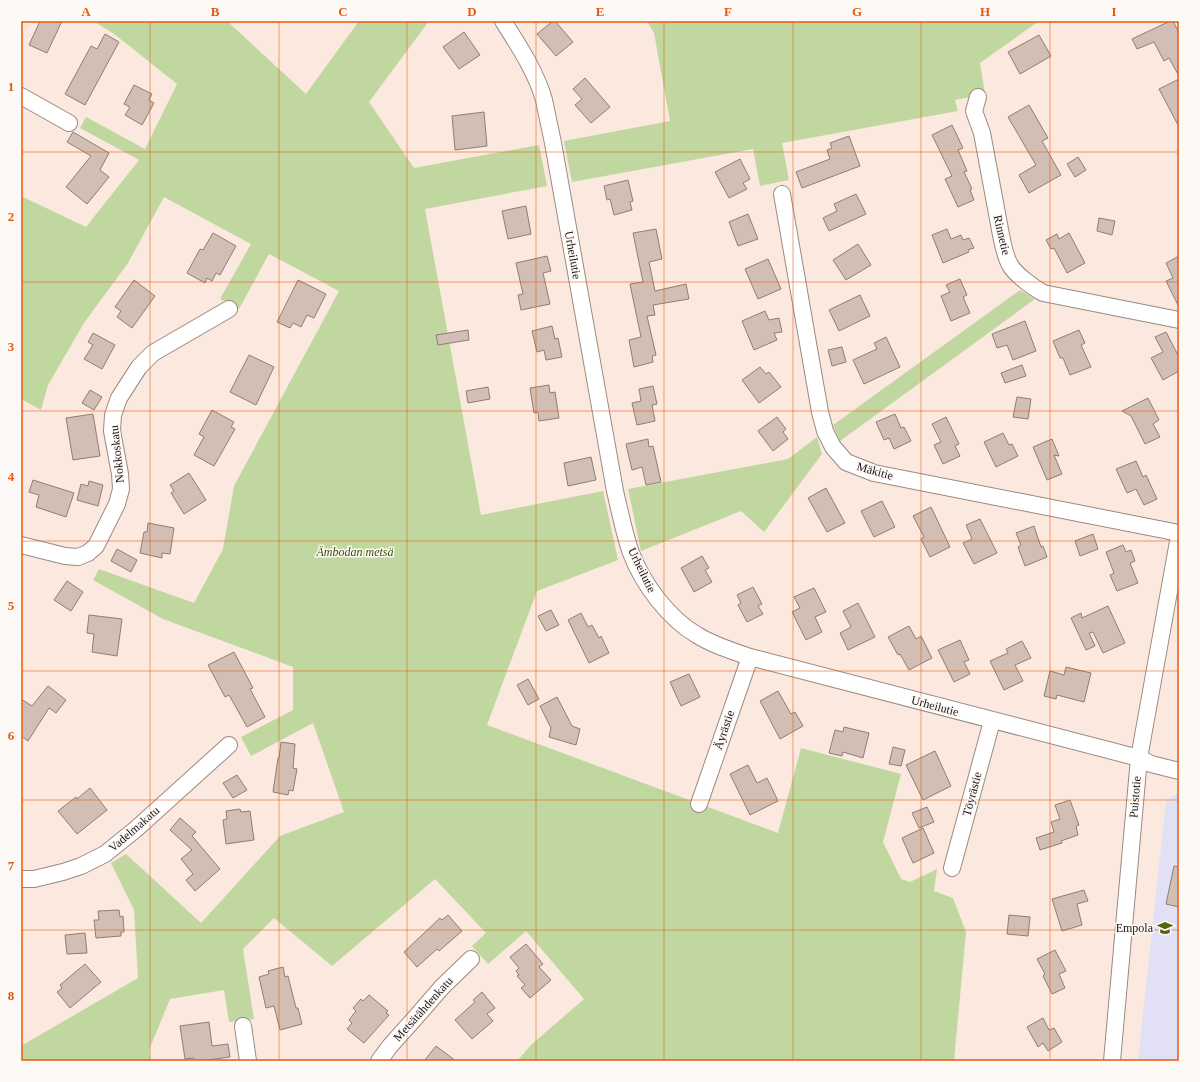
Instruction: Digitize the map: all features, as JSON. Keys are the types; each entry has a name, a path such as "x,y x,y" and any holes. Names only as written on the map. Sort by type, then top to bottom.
{"street":[{"name":"Urheilutie","path":"503,21 533,72 544,100 615,491 623,526 632,554 655,597 673,617 696,635 750,657 1139,758 1151,764 1179,771"},
{"path":"21,96 69,123"},
{"name":"Rinnetie","path":"978,97 974,111 982,133 1004,251 1010,266 1028,284 1043,293 1179,320"},
{"name":"Mäkitie","path":"782,194 820,412 825,431 833,447 846,462 874,473 1179,533"},
{"name":"Nokkoskatu","path":"21,545 65,556 78,557 88,553 96,546 117,504 121,489 120,474 112,431 113,415 119,398 139,367 153,353 229,309"},
{"name":"Puistotie","path":"1112,1061 1139,758 1179,536"},
{"name":"Äyrästie","path":"699,804 750,657"},
{"name":"Töyrästie","path":"952,868 992,721"},
{"name":"Vadelmakatu","path":"21,879 34,879 63,872 81,866 106,854 229,745"},
{"name":"Metsätähdenkatu","path":"379,1061 390,1046 442,986 471,959"},
{"path":"243,1026 248,1061"}],"shaded area":[{"name":"Empola","path":"1178,793 1179,1061 1138,1061 1166,801"}],"green space":[{"name":"Ämbodan metsä","path":"93,21 227,21 306,94 359,21 429,21 369,102 414,168 539,145 547,186 425,209 481,515 603,491 618,560 537,591 487,725 778,833 801,748 901,774 883,842 901,879 910,882 937,869 934,891 953,898 966,932 954,1061 517,1061 532,1044 584,999 526,931 488,964 472,946 486,933 435,879 332,966 274,918 243,949 254,1019 229,1022 224,990 170,999 149,1050 151,1061 21,1061 21,1046 138,978 134,910 111,863 126,854 201,923 280,836 344,812 313,723 251,756 241,737 293,710 293,667 163,619 93,580 99,569 194,603 223,549 234,486 339,291 269,254 239,309 220,299 251,244 164,197 128,263 84,323 48,385 41,410 21,399 21,196 86,227 139,160 80,128 86,117 145,149 177,84 113,33"},
{"path":"647,21 1039,21 980,63 985,94 955,100 958,111 782,143 789,180 760,186 753,149 572,182 564,141 670,121 654,33"},
{"path":"1020,290 1035,299 840,441 833,425"},
{"path":"817,437 822,454 764,532 741,511 641,551 628,489 788,459"}],"building":[{"path":"40,21 62,21 47,53 29,45"},
{"path":"555,21 573,42 556,56 537,34"},
{"path":"1170,21 1173,21 1179,33 1179,76 1169,58 1164,61 1154,42 1137,49 1132,39"},
{"path":"464,32 480,55 459,69 443,47"},
{"path":"105,34 119,42 85,105 65,94 91,46 97,49"},
{"path":"1039,35 1051,56 1020,74 1008,52"},
{"path":"585,78 610,107 591,123 575,105 582,99 573,89"},
{"path":"1179,79 1179,127 1159,89"},
{"path":"134,85 152,94 149,100 154,103 142,125 125,115 130,107 124,104"},
{"path":"1029,105 1048,138 1042,141 1061,175 1029,193 1019,175 1036,165 1008,117"},
{"path":"484,112 487,146 455,150 452,116"},
{"path":"952,125 963,148 958,150 967,171 964,172 972,189 970,190 974,200 958,207 945,179 952,176 932,135"},
{"path":"73,132 109,153 100,170 109,177 87,204 66,187 91,156 67,142"},
{"path":"849,136 860,166 802,188 796,172 830,159 827,150 832,148 830,143"},
{"path":"1078,157 1086,170 1075,177 1067,164"},
{"path":"740,159 750,179 743,183 747,189 729,198 715,172"},
{"path":"628,180 633,201 630,202 632,210 614,215 610,199 607,200 604,186"},
{"path":"856,194 866,214 829,231 823,218 837,211 834,204"},
{"path":"526,206 531,234 508,239 502,211"},
{"path":"748,214 758,239 738,246 729,222"},
{"path":"1099,218 1115,221 1112,235 1097,231"},
{"path":"656,229 662,259 649,262 655,291 686,284 689,299 653,305 655,315 647,316 656,355 652,356 653,362 634,367 629,340 641,337 630,284 643,282 633,233"},
{"path":"947,229 951,239 961,235 963,240 969,238 974,248 968,250 969,252 943,263 932,235"},
{"path":"213,233 236,246 220,275 216,273 212,281 207,278 205,283 187,273 200,249 203,250"},
{"path":"1069,233 1085,263 1067,273 1054,248 1051,249 1046,240 1057,234 1059,239"},
{"path":"858,244 871,265 846,280 833,260"},
{"path":"547,256 551,271 543,273 550,304 521,310 518,295 523,294 516,263"},
{"path":"1179,256 1179,307 1166,281 1173,278 1166,263"},
{"path":"768,259 781,289 758,299 745,269"},
{"path":"960,279 967,295 963,297 970,313 951,321 941,296 950,292 946,285"},
{"path":"134,280 155,296 132,328 117,317 121,311 115,307"},
{"path":"298,280 326,294 314,318 307,315 301,327 293,323 290,328 277,322"},
{"path":"860,295 870,316 839,331 829,310"},
{"path":"765,311 769,320 779,318 782,332 774,333 777,340 754,350 742,321"},
{"path":"1025,321 1036,351 1013,360 1007,345 997,348 992,334"},
{"path":"552,326 555,339 558,338 562,357 546,360 544,350 537,352 532,331"},
{"path":"468,330 469,340 438,345 436,335"},
{"path":"1079,330 1085,343 1081,345 1091,367 1070,375 1063,358 1060,358 1053,341"},
{"path":"1166,332 1179,357 1179,371 1163,380 1151,358 1163,352 1155,337"},
{"path":"93,333 115,345 102,369 84,359 93,345 88,342"},
{"path":"886,337 900,367 864,384 853,360 877,349 874,343"},
{"path":"842,347 846,362 832,366 828,350"},
{"path":"249,355 274,367 256,405 230,392"},
{"path":"1022,365 1026,376 1005,383 1001,373"},
{"path":"760,367 766,374 769,372 781,387 759,403 742,380"},
{"path":"549,385 550,393 555,392 559,418 539,421 538,412 534,413 530,388"},
{"path":"653,386 657,404 652,405 655,421 637,425 632,403 641,401 639,389"},
{"path":"488,387 490,399 468,403 466,391"},
{"path":"90,390 102,397 94,410 82,403"},
{"path":"1017,397 1031,399 1028,419 1013,417"},
{"path":"1148,398 1159,420 1153,424 1160,437 1145,444 1131,416 1122,411"},
{"path":"212,410 234,422 231,427 235,429 214,466 194,455 204,437 199,434"},
{"path":"93,414 100,456 73,460 66,418"},
{"path":"895,414 901,428 904,427 911,441 894,449 889,438 884,440 876,422"},
{"path":"777,417 786,429 783,432 788,439 773,451 758,431"},
{"path":"946,417 959,444 955,446 960,456 943,464 934,445 941,442 932,424"},
{"path":"1003,433 1009,445 1012,444 1018,456 996,467 984,442"},
{"path":"648,439 649,447 653,446 661,482 646,485 642,467 632,470 626,444"},
{"path":"1052,439 1059,456 1054,455 1062,474 1047,480 1033,447"},
{"path":"591,457 596,480 568,486 564,463"},
{"path":"1136,461 1143,477 1146,475 1157,499 1144,505 1136,489 1127,493 1116,469"},
{"path":"189,473 206,500 184,514 171,493 174,491 170,485"},
{"path":"33,480 74,493 66,517 36,507 39,495 29,492"},
{"path":"89,481 103,485 98,506 77,500 81,484 88,486"},
{"path":"826,488 845,523 827,532 808,498"},
{"path":"882,501 895,527 874,537 861,511"},
{"path":"931,507 950,547 930,557 921,539 924,537 913,516"},
{"path":"980,519 997,553 974,564 963,543 972,539 966,525"},
{"path":"148,523 174,528 170,554 162,553 162,558 140,553 144,532 147,532"},
{"path":"1034,526 1041,547 1043,546 1047,557 1025,566 1018,547 1021,545 1016,533"},
{"path":"1093,534 1098,549 1080,556 1075,541"},
{"path":"1123,545 1126,552 1131,550 1135,561 1130,563 1138,583 1117,591 1110,575 1114,573 1106,552"},
{"path":"117,549 137,560 131,572 111,561"},
{"path":"702,556 709,568 705,570 712,582 694,592 681,568"},
{"path":"67,581 83,592 71,611 54,600"},
{"path":"753,587 762,604 758,606 763,614 747,622 738,605 741,603 737,595"},
{"path":"814,588 826,612 815,617 822,632 806,640 792,612 800,608 794,597"},
{"path":"858,603 875,637 848,650 840,633 851,627 843,611"},
{"path":"1108,606 1125,643 1103,653 1093,632 1089,633 1095,646 1086,650 1071,618 1081,613 1082,618"},
{"path":"551,610 559,625 546,631 538,616"},
{"path":"581,613 588,627 592,625 599,638 601,636 609,653 589,663 568,620"},
{"path":"89,615 122,619 117,656 92,652 94,634 87,633"},
{"path":"909,626 916,639 921,636 932,658 909,670 900,654 898,655 888,637"},
{"path":"960,640 969,660 964,662 970,674 954,682 938,650"},
{"path":"1022,641 1031,658 1015,665 1023,681 1004,690 990,661 1008,653 1006,649"},
{"path":"234,652 253,688 250,689 265,717 247,727 229,695 225,697 208,665"},
{"path":"1066,667 1091,673 1084,702 1057,695 1056,699 1044,696 1050,671 1064,675"},
{"path":"689,674 700,697 681,706 670,682"},
{"path":"528,679 539,699 528,705 517,685"},
{"path":"48,686 66,700 56,713 49,708 28,741 21,736 21,699 32,706"},
{"path":"778,691 791,714 795,712 803,726 780,739 760,701"},
{"path":"557,697 572,726 580,729 576,745 549,737 551,728 540,706"},
{"path":"844,727 869,733 863,758 843,752 842,756 829,753 835,730 843,732"},
{"path":"281,742 295,744 293,768 297,769 293,791 289,790 288,795 273,792"},
{"path":"893,747 905,750 901,766 889,764"},
{"path":"935,751 951,786 923,800 906,765"},
{"path":"748,765 757,783 767,778 778,801 750,815 730,774"},
{"path":"237,775 247,790 233,798 223,783"},
{"path":"90,788 107,810 77,834 58,811 76,797 77,799"},
{"path":"1070,800 1079,825 1076,826 1078,835 1061,841 1062,843 1040,850 1036,838 1054,832 1051,822 1060,819 1055,805"},
{"path":"927,807 934,822 919,828 912,813"},
{"path":"240,809 241,812 250,811 254,840 226,844 223,820 227,819 226,811"},
{"path":"180,818 196,832 192,836 220,869 195,891 186,880 193,874 181,859 192,850 170,830"},
{"path":"923,828 934,853 913,863 902,838"},
{"path":"1174,866 1179,867 1179,907 1166,904"},
{"path":"1084,890 1088,901 1077,904 1082,925 1062,931 1052,899"},
{"path":"119,910 120,917 123,916 124,932 121,932 121,936 96,938 94,920 99,920 98,911"},
{"path":"448,915 462,931 439,951 437,949 417,967 404,952 440,918 442,920"},
{"path":"1009,915 1030,917 1028,936 1007,934"},
{"path":"85,933 87,953 67,954 65,935"},
{"path":"526,944 543,964 539,967 551,980 530,998 521,988 525,985 517,976 519,975 516,971 519,968 510,957"},
{"path":"1055,950 1066,971 1059,974 1065,988 1052,994 1043,976 1045,974 1037,959"},
{"path":"85,964 101,982 70,1008 57,992 62,988 60,985"},
{"path":"283,967 285,977 288,976 296,1008 298,1008 302,1024 280,1030 274,1006 266,1008 259,977 269,974 268,971"},
{"path":"482,992 495,1008 487,1014 493,1021 472,1039 455,1020 475,1002 473,1000"},
{"path":"369,995 388,1011 386,1013 389,1015 364,1043 347,1029 352,1023 349,1020 356,1011 353,1008 361,999 363,1001"},
{"path":"1043,1018 1049,1030 1054,1028 1062,1042 1048,1051 1043,1043 1038,1047 1027,1027"},
{"path":"209,1022 212,1046 228,1044 230,1057 200,1061 194,1061 194,1058 185,1059 180,1026"},
{"path":"436,1046 456,1061 424,1061"}],"place":[{"name":"Empola","path":"1165,928"}]}
